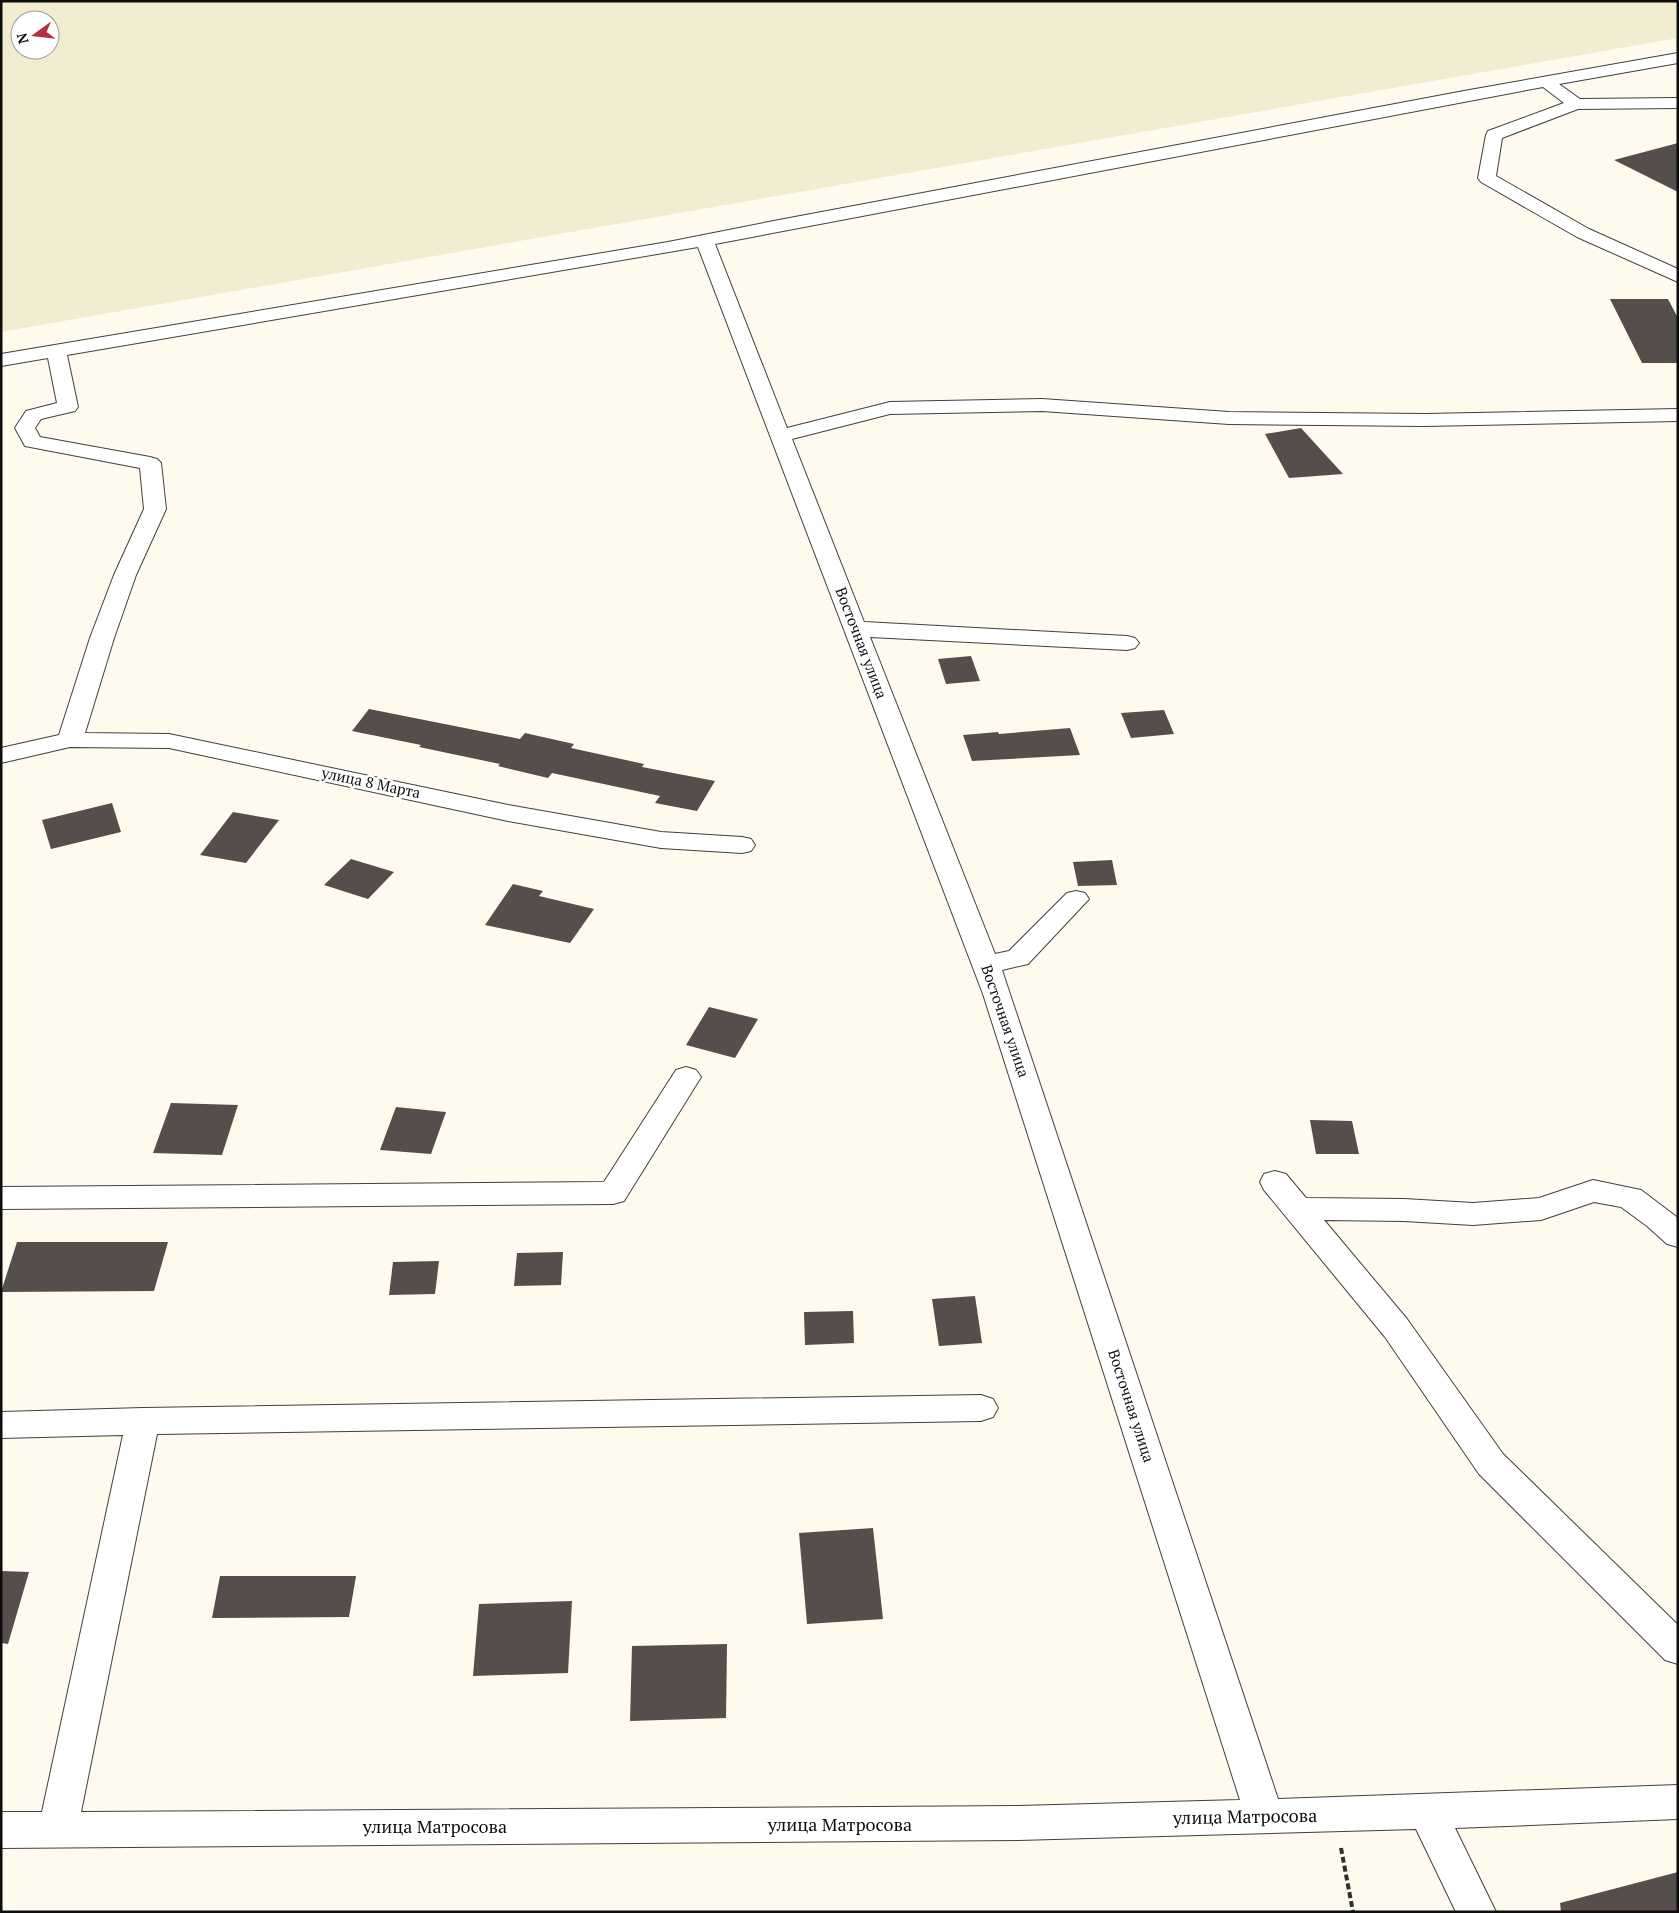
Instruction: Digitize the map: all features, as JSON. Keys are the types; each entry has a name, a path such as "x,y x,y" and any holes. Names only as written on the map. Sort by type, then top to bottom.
{"street":[{"path":"1,360 668,248 789,223 1545,81 1678,58"},
{"path":"1545,81 1576,104"},
{"path":"1678,102 1576,104 1494,135 1487,178 1582,233 1678,276"},
{"name":"Восточная улица","path":"704,240 986,965 1265,1817"},
{"path":"56,350 68,407 33,415 25,428 32,442 150,463 155,509 125,575 102,638 70,740"},
{"path":"780,436 890,408 1042,405 1229,418 1405,420 1678,415"},
{"path":"856,628 1128,643"},
{"name":"улица 8 Марта","path":"1,756 70,740 169,741 517,814 661,840 742,846"},
{"path":"986,965 1018,958 1076,899"},
{"path":"1,1198 613,1193 686,1077"},
{"path":"1276,1182 1396,1328 1491,1464 1678,1648"},
{"path":"1299,1208 1404,1210 1474,1214 1541,1209 1594,1190 1630,1198 1658,1218 1678,1236"},
{"path":"1,1426 143,1421 981,1408"},
{"path":"58,1830 143,1421"},
{"name":"улица Матросова","path":"1,1830 1008,1824 1335,1815 1426,1810 1678,1802"},
{"path":"1426,1810 1476,1912"}],"path":[{"path":"1335,1815 1353,1912"}],"shaded area":[{"path":"1,1 1678,1 1678,38 1,332"}],"building":[{"path":"1678,143 1678,192 1614,160"},
{"path":"1610,299 1668,299 1678,318 1678,363 1642,363"},
{"path":"1301,428 1343,474 1289,478 1265,434"},
{"path":"971,656 980,681 946,684 938,659"},
{"path":"369,709 520,739 525,733 574,744 571,748 644,764 642,767 715,781 697,811 655,803 660,796 552,773 548,778 498,766 500,764 419,747 421,745 352,731"},
{"path":"1164,710 1174,734 1131,738 1121,713"},
{"path":"1070,728 1080,755 972,761 963,735 998,732 999,734"},
{"path":"112,803 121,832 51,849 42,820"},
{"path":"233,812 279,820 246,863 200,855"},
{"path":"351,859 394,872 368,899 324,885"},
{"path":"1112,860 1117,885 1078,886 1073,862"},
{"path":"513,884 543,891 539,896 594,909 570,943 485,925"},
{"path":"709,1007 758,1019 735,1058 686,1045"},
{"path":"171,1103 238,1105 222,1155 153,1153"},
{"path":"396,1107 446,1112 431,1154 380,1150"},
{"path":"1310,1120 1352,1121 1359,1154 1316,1154"},
{"path":"17,1242 168,1242 154,1291 1,1292"},
{"path":"563,1252 561,1285 514,1286 517,1253"},
{"path":"439,1261 435,1294 389,1295 393,1262"},
{"path":"975,1296 982,1343 939,1346 932,1299"},
{"path":"853,1311 854,1343 805,1345 804,1312"},
{"path":"873,1528 883,1619 807,1624 799,1533"},
{"path":"1,1571 29,1572 8,1644 1,1643"},
{"path":"220,1576 356,1576 349,1617 212,1618"},
{"path":"572,1601 568,1673 473,1676 479,1604"},
{"path":"727,1644 726,1718 630,1721 632,1646"},
{"path":"1678,1872 1678,1912 1561,1912 1560,1903"}]}
